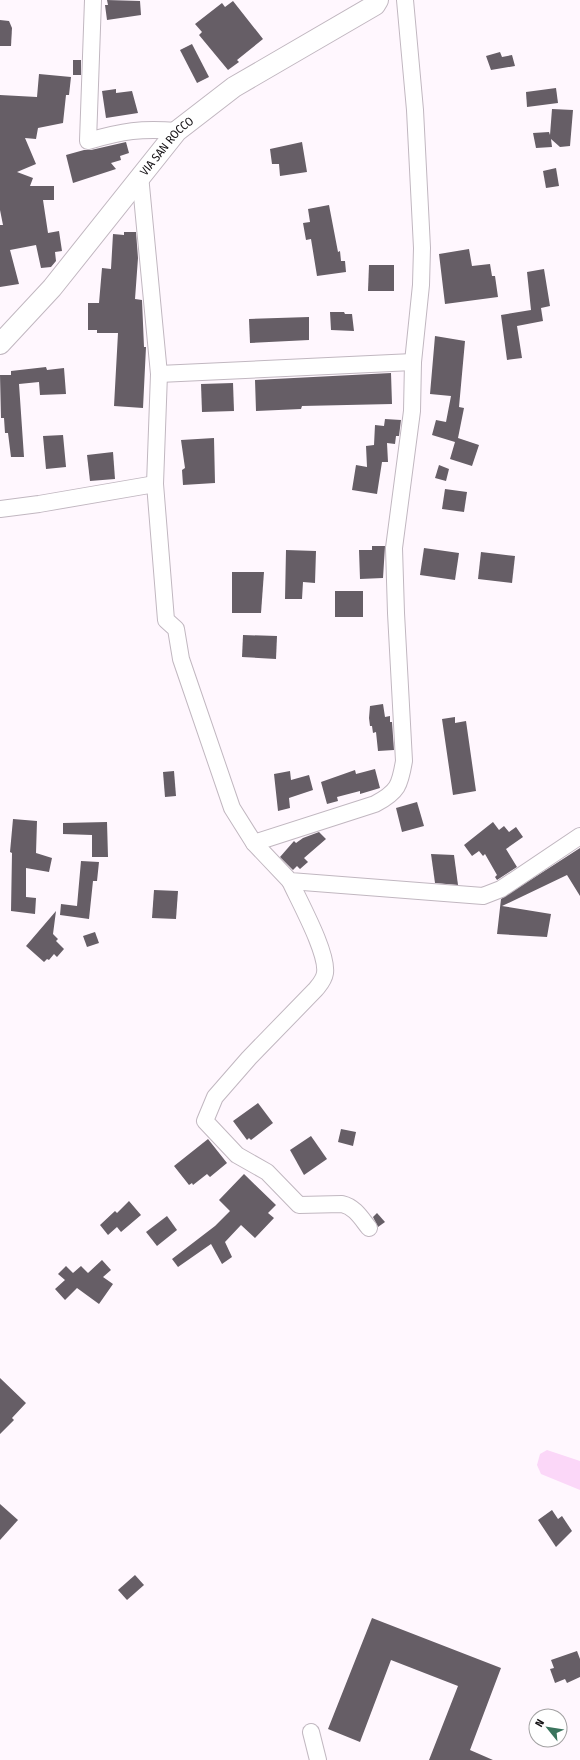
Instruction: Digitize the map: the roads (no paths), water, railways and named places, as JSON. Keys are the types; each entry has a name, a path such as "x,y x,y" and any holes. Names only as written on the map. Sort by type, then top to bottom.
{"street":[{"path":"93,0 88,141 122,132 149,129 177,131"},
{"path":"254,843 375,804 390,796 401,781 404,761 394,548 412,411 413,362 422,248 416,110 405,0"},
{"name":"VIA SAN ROCCO","path":"0,344 52,288 140,175 177,131 234,87 375,2"},
{"path":"140,175 159,374 155,484 166,620 176,629 181,659 232,808 254,843 290,881 324,955 325,974 322,982 249,1058 215,1098 205,1121 237,1156 267,1172 299,1204 342,1204 348,1206 354,1209 369,1228"},
{"path":"159,374 413,362"},
{"path":"0,508 39,504 155,484"},
{"path":"290,881 483,896 501,889 580,836"},
{"path":"311,1732 318,1760"}]}
